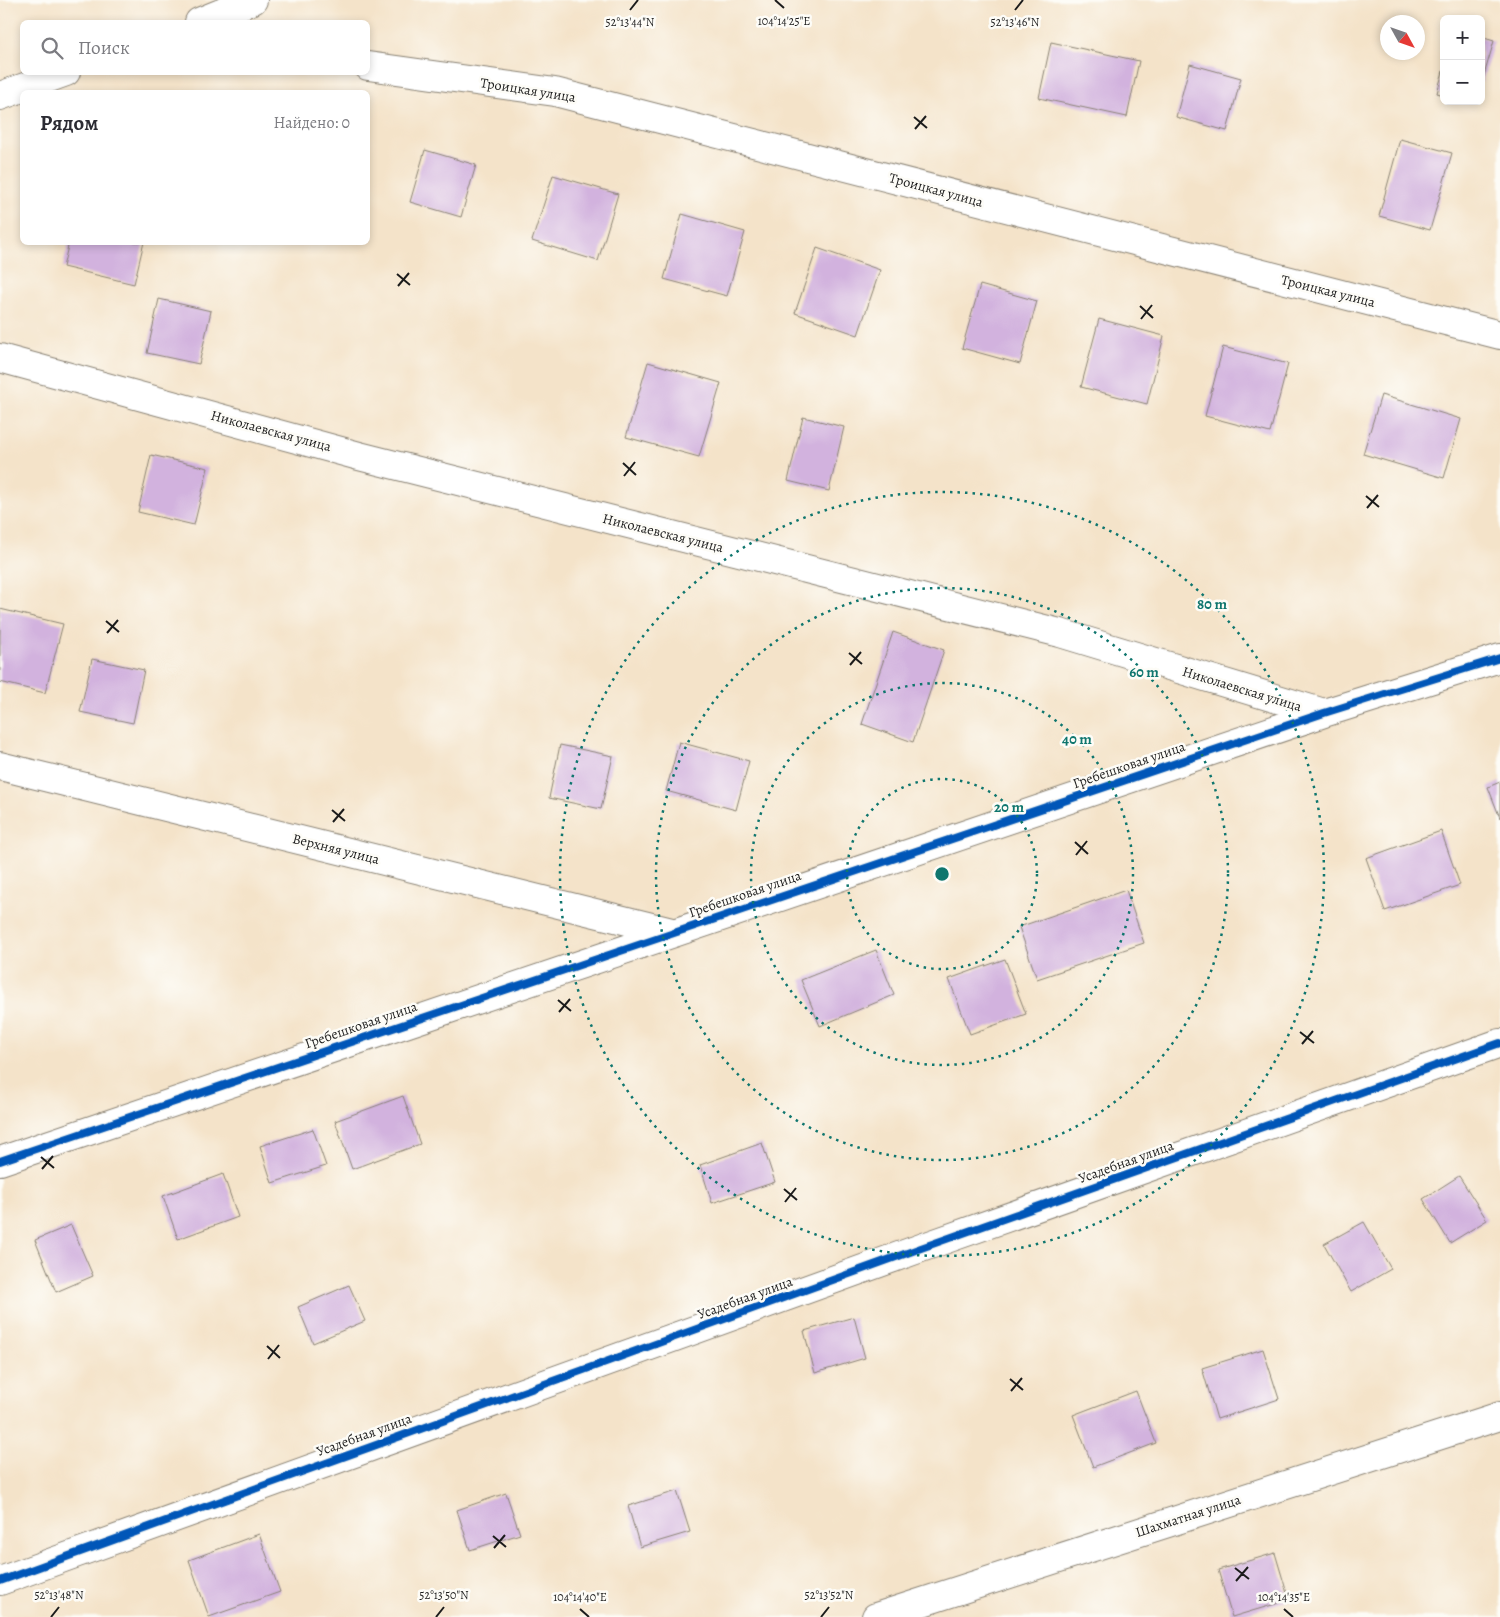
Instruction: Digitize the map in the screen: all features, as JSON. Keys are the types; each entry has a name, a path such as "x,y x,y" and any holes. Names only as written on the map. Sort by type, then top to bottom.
{"street":[{"path":"204,20 253,0"},
{"name":"Троицкая улица","path":"370,66 555,92 1500,335"},
{"path":"0,96 58,75"},
{"name":"Николаевская улица","path":"0,358 359,456 1060,634 1324,713"},
{"name":"Гребешковая улица","path":"0,1161 672,932 1324,713 1500,658"},
{"name":"Верхняя улица","path":"0,766 672,932"},
{"name":"Усадебная улица","path":"0,1581 1500,1042"},
{"name":"Шахматная улица","path":"876,1617 1500,1416"}],"building":[{"path":"1485,38 1494,41 1485,72"},
{"path":"1051,42 1139,61 1127,117 1039,98"},
{"path":"1190,64 1241,78 1227,131 1176,117"},
{"path":"1440,82 1440,94 1437,93"},
{"path":"1400,139 1452,153 1430,230 1379,216"},
{"path":"425,150 476,165 461,217 410,202"},
{"path":"553,175 618,194 598,261 532,241"},
{"path":"682,214 745,232 727,296 664,279"},
{"path":"68,245 143,245 134,284 63,267"},
{"path":"817,248 880,270 858,335 795,313"},
{"path":"980,285 1037,301 1020,364 962,348"},
{"path":"159,299 211,311 199,364 147,353"},
{"path":"1099,319 1164,336 1147,404 1081,387"},
{"path":"1223,347 1288,364 1270,433 1205,416"},
{"path":"648,362 721,383 699,457 626,437"},
{"path":"1381,395 1461,419 1444,478 1363,454"},
{"path":"803,417 844,427 829,491 788,481"},
{"path":"151,455 208,468 194,525 138,512"},
{"path":"0,609 63,624 45,693 0,682"},
{"path":"893,632 944,650 913,742 862,724"},
{"path":"92,659 144,670 133,723 80,712"},
{"path":"679,742 749,761 736,810 666,791"},
{"path":"560,745 613,756 601,809 549,798"},
{"path":"1500,782 1500,818 1488,787"},
{"path":"1441,831 1460,885 1385,911 1366,858"},
{"path":"1126,890 1144,943 1037,979 1019,927"},
{"path":"876,950 894,995 820,1026 801,980"},
{"path":"1005,959 1026,1014 970,1034 949,979"},
{"path":"403,1096 420,1144 352,1169 335,1121"},
{"path":"313,1129 326,1166 272,1183 260,1146"},
{"path":"762,1143 775,1182 712,1203 700,1165"},
{"path":"223,1174 238,1217 178,1239 163,1196"},
{"path":"1459,1176 1487,1220 1450,1243 1423,1199"},
{"path":"1364,1222 1391,1269 1351,1292 1324,1244"},
{"path":"71,1225 93,1276 56,1292 35,1240"},
{"path":"349,1285 365,1321 313,1343 298,1307"},
{"path":"854,1317 865,1358 815,1373 804,1331"},
{"path":"1263,1349 1279,1399 1217,1419 1202,1368"},
{"path":"1136,1391 1156,1443 1093,1467 1073,1415"},
{"path":"677,1491 690,1532 640,1547 628,1506"},
{"path":"506,1493 520,1534 470,1550 457,1510"},
{"path":"259,1534 280,1592 209,1617 189,1560"},
{"path":"1275,1553 1289,1600 1232,1617 1218,1570"}],"cycle path":[{"path":"0,1161 1324,713 1500,658"},
{"path":"0,1581 921,1248 1500,1043"}]}
